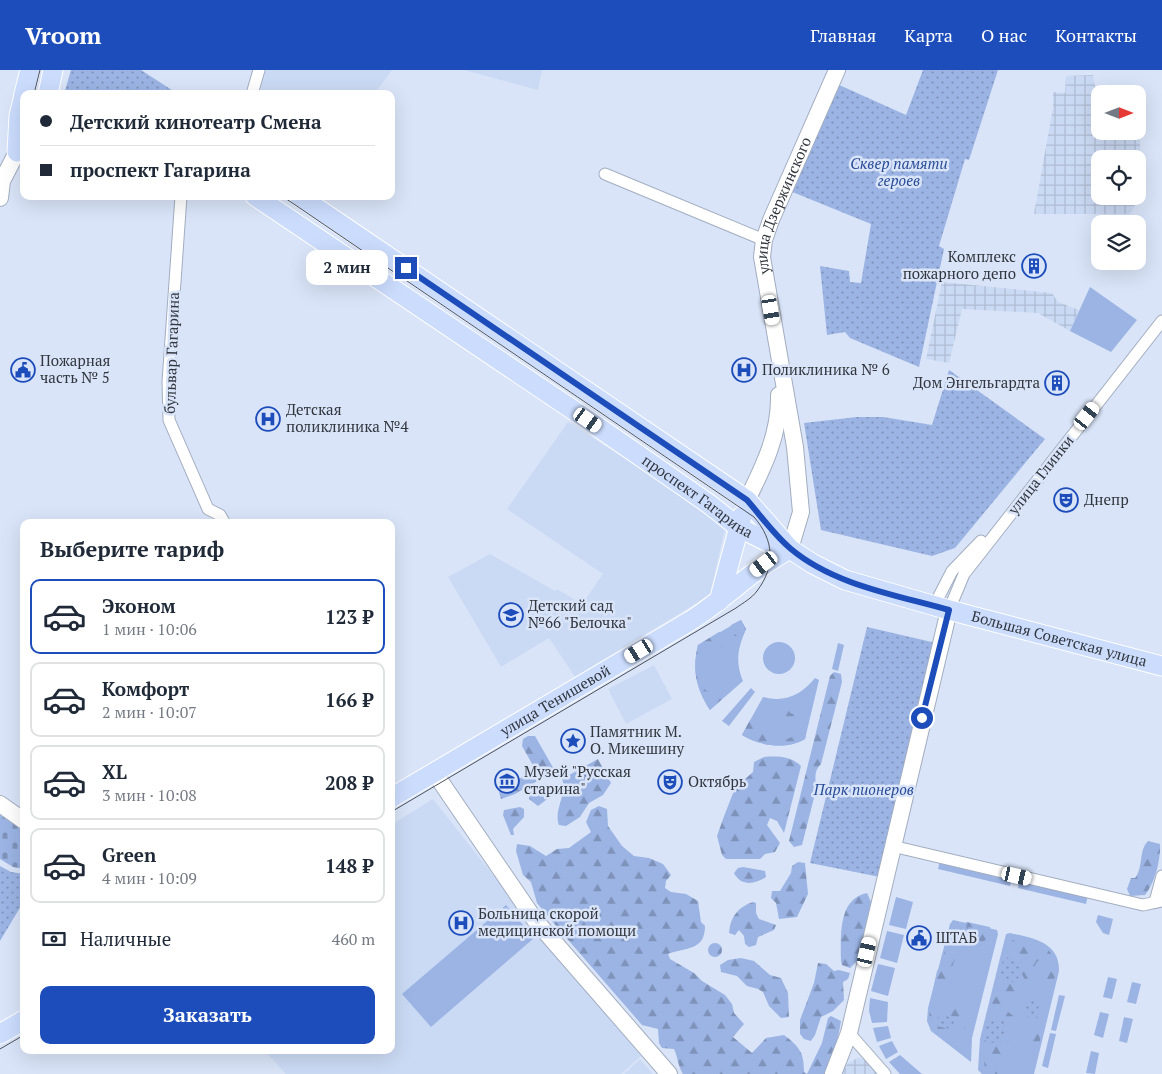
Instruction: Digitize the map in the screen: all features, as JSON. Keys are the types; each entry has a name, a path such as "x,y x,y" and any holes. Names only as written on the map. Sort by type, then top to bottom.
{"main road":[{"path":"25,90 30,70"},
{"path":"49,90 53,70"},
{"path":"18,150 18,116 20,109"},
{"name":"проспект Гагарина","path":"261,200 588,420 709,504 738,528 770,543 790,549"},
{"name":"проспект Гагарина","path":"305,200 747,500 790,549"},
{"name":"улица Дзержинского","path":"719,601 747,500"},
{"name":"улица Тенишевой","path":"395,796 690,621 719,601 770,559 790,549"},
{"name":"Большая Советская улица","path":"790,549 813,564 845,580 941,608 1162,666"},
{"path":"0,1034 20,1022"}],"street":[{"path":"253,90 259,70"},
{"name":"улица Дзержинского","path":"790,549 801,512 795,447 762,257 764,240 837,70"},
{"path":"0,198 2,180 18,150"},
{"path":"605,174 764,240"},
{"name":"бульвар Гагарина","path":"181,200 168,382 169,420 208,510 220,515 222,519"},
{"name":"улица Глинки","path":"941,608 964,574 1162,321"},
{"name":"улица Дзержинского","path":"747,500 770,449 779,416 778,345"},
{"path":"834,1074 849,1032 892,846 941,608"},
{"path":"434,772 535,920 669,1074"},
{"path":"0,804 20,818"},
{"path":"892,846 1143,905 1158,902 1162,876"},
{"path":"849,1032 885,1074"}],"shaded area":[{"path":"266,70 392,70 377,90 260,90"},
{"path":"464,70 542,70 538,90"},
{"path":"1093,75 1095,85 1091,85 1091,140 1140,140 1140,150 1091,150 1091,205 1135,205 1130,214 1034,214 1053,107 1053,92 1065,93 1066,76"},
{"path":"942,282 1052,293 1058,302 1079,310 1070,331 1038,313 962,309 949,363 926,359"},
{"path":"568,422 726,524 710,595 575,677 549,638 501,667 448,577 490,554 582,604 603,574 507,509"},
{"path":"654,665 672,699 626,724 608,689"},
{"name":"Больница скорой медицинской помощи","path":"433,799 564,965 641,1056 621,1074 286,1074 268,1054 395,1054 395,823"},
{"path":"858,1058 864,1059 879,1074 841,1074 848,1063"},
{"path":"640,1059 653,1074 624,1074"}],"green space":[{"path":"71,70 141,70 172,90 65,90"},
{"name":"Сквер памяти героев","path":"923,70 998,70 969,160 965,159 939,246 944,249 919,367 850,338 845,332 827,335 820,266 849,271 850,282 861,283 871,224 790,191 837,84 906,115"},
{"path":"1090,287 1137,320 1111,352 1070,331"},
{"path":"949,370 1045,439 955,548 932,556 821,530 804,423 857,417 883,417 932,425"},
{"path":"741,620 746,629 738,655 743,681 710,710 701,694 696,679 695,663 698,645"},
{"path":"741,620 746,629 743,636 734,636 731,625"},
{"name":"Парк пионеров","path":"867,627 936,643 880,877 810,863"},
{"path":"719,632 727,635 729,640 725,645 707,656 701,672 705,690 719,695 721,700 710,710 701,694 696,679 696,654 698,645"},
{"path":"779,642 791,646 795,658 791,670 779,674 767,670 763,658 767,646"},
{"path":"838,643 844,645 838,671 832,669"},
{"path":"834,672 841,674 842,682 821,764 816,771 817,786 802,845 794,847 789,841 830,676"},
{"path":"815,678 819,680 805,739 790,745 773,745 756,742 742,735 763,697 778,699 792,696 804,689"},
{"path":"751,688 755,692 729,726 722,721"},
{"path":"788,709 790,713 797,715 792,728 784,725 785,710"},
{"path":"750,720 757,726 767,725 775,738 787,739 803,733 806,735 805,739 790,745 756,742 742,735"},
{"path":"528,736 535,736 555,771 515,794 501,799 499,792 535,769 522,746 523,739"},
{"path":"764,757 788,758 801,766 784,833 777,821 770,818 767,825 780,843 775,852 765,854 760,859 726,859 722,855 717,836 723,819 735,788 753,772 754,762"},
{"path":"598,759 611,783 603,795 589,803 580,817 566,826 559,825 558,814 563,790 562,779"},
{"path":"546,784 554,790 550,797 538,806 529,799 530,795 540,785"},
{"path":"599,806 607,809 608,826 622,846 634,856 649,858 663,864 671,875 666,881 665,888 671,892 686,894 698,901 701,922 705,926 702,940 693,947 668,954 670,959 725,995 732,1004 734,1013 744,1024 733,1037 752,1053 766,1038 784,1035 800,1051 804,1072 807,1074 683,1074 674,1049 662,1048 659,1043 658,1029 642,1025 537,903 531,882 523,875 516,851 517,844 530,846 546,856 557,849 569,848 591,832 586,822 591,810"},
{"path":"520,807 524,809 524,817 513,829 514,835 511,835 503,815 504,810"},
{"path":"0,815 20,828 20,868 13,867 0,859"},
{"path":"1148,841 1160,844 1158,864 1154,878 1145,895 1130,896 1127,889 1131,878 1135,878 1138,874 1143,849"},
{"path":"940,860 1012,877 1010,886 938,869"},
{"path":"798,862 805,863 808,894 797,917 779,919 776,903 771,898 772,891 780,891 791,873 792,866"},
{"path":"0,866 11,872 20,873 20,908 0,941"},
{"path":"743,867 765,871 766,877 753,883 741,881 734,873 738,868"},
{"path":"1020,879 1088,895 1086,904 1018,888"},
{"path":"867,893 871,902 859,959 850,968 842,965 841,961 843,921 850,903 857,897"},
{"path":"896,897 913,902 906,929 889,925"},
{"path":"753,902 756,903 756,913 759,919 776,925 774,930 758,937 756,945 749,947 745,944 744,936 739,930 735,935 729,933 731,922 736,913"},
{"path":"506,905 534,938 431,1027 402,994"},
{"path":"1098,915 1113,919 1109,935 1103,933 1096,922"},
{"path":"953,920 997,930 998,934 972,1038 971,1062 931,1031 927,1021 928,1008 950,924"},
{"path":"967,922 990,927 991,937 982,942 963,932 962,925"},
{"path":"961,925 978,929 975,943 958,938"},
{"path":"887,931 904,935 897,963 880,958"},
{"path":"1010,933 1043,943 1050,948 1058,961 1059,971 1034,1074 982,1074 978,1070 980,1039 1006,934"},
{"path":"1019,938 1037,942 1049,950 1056,968 1054,980 1050,985 1047,985 1047,967 1039,960 1031,977 1025,980 1022,974 1023,963 1015,959 1011,942"},
{"path":"712,943 718,943 722,950 718,957 712,957 708,953 708,947"},
{"path":"950,950 955,959 934,1003 931,999 937,971 942,964 945,951"},
{"path":"1004,957 1022,961 1017,983 998,979"},
{"path":"741,958 754,961 770,975 781,978 788,993 789,1017 781,1018 769,1006 763,992 747,986 737,976 721,972 720,965 728,960"},
{"path":"818,963 826,964 834,971 839,970 850,973 848,979 843,982 844,1000 833,1011 821,1017 811,1041 804,1039 800,1034 800,1020 814,983"},
{"path":"878,964 895,968 888,996 871,991"},
{"path":"1108,977 1117,979 1112,999 1103,997"},
{"path":"1132,982 1141,984 1136,1004 1127,1002"},
{"path":"1010,983 1021,987 1008,1005 1008,1012 1016,1018 1012,1031 1003,1035 1003,1040 1014,1043 1014,1048 1013,1053 997,1074 992,1074 985,1068 986,1026 999,984"},
{"path":"1059,995 1065,996 1056,1031 1051,1030"},
{"path":"870,998 888,1002 887,1022 872,1023 869,1011"},
{"path":"1028,999 1041,1002 1037,1019 1024,1016"},
{"path":"939,1006 973,1009 973,1018 961,1024 966,1029 964,1034 944,1034 935,1026 929,1014 930,1010"},
{"path":"1100,1012 1109,1014 1103,1038 1094,1035"},
{"path":"939,1013 956,1017 953,1030 936,1026"},
{"path":"831,1016 841,1021 837,1043 824,1074 807,1074 822,1043 828,1018"},
{"path":"1124,1017 1133,1019 1127,1043 1119,1041"},
{"path":"988,1018 1007,1022 1001,1045 983,1040"},
{"path":"1042,1024 1036,1058 1033,1060 1029,1047 1031,1034 1035,1026"},
{"path":"888,1026 891,1038 877,1042 873,1028"},
{"path":"1050,1033 1056,1034 1048,1068 1042,1066"},
{"path":"892,1041 898,1052 886,1059 879,1046"},
{"path":"1091,1051 1099,1053 1095,1074 1086,1073"},
{"path":"900,1055 922,1074 900,1074 889,1062"}],"tram line":[{"path":"35,90 40,70"},
{"path":"288,200 754,517 761,526 769,544 770,563 763,582 753,596 736,608 395,810"},
{"path":"0,1049 20,1037"}],"place":[{"name":"Комплекс пожарного депо","path":"1034,266"},
{"name":"Пожарная часть № 5","path":"23,370"},
{"name":"Поликлиника № 6","path":"744,370"},
{"name":"Дом Энгельгардта","path":"1057,383"},
{"name":"Детская поликлиника №4","path":"268,419"},
{"name":"Днепр","path":"1066,500"},
{"name":"Детский сад №66 \"Белочка\"","path":"511,615"},
{"name":"Памятник М. О. Микешину","path":"573,741"},
{"name":"Музей \"Русская старина\"","path":"507,781"},
{"name":"Октябрь","path":"670,782"},
{"name":"Больница скорой медицинской помощи","path":"461,923"},
{"name":"ШТАБ","path":"919,938"}],"route":[{"path":"406,268 747,500 790,549 813,564 845,580 949,610 922,718"}]}
